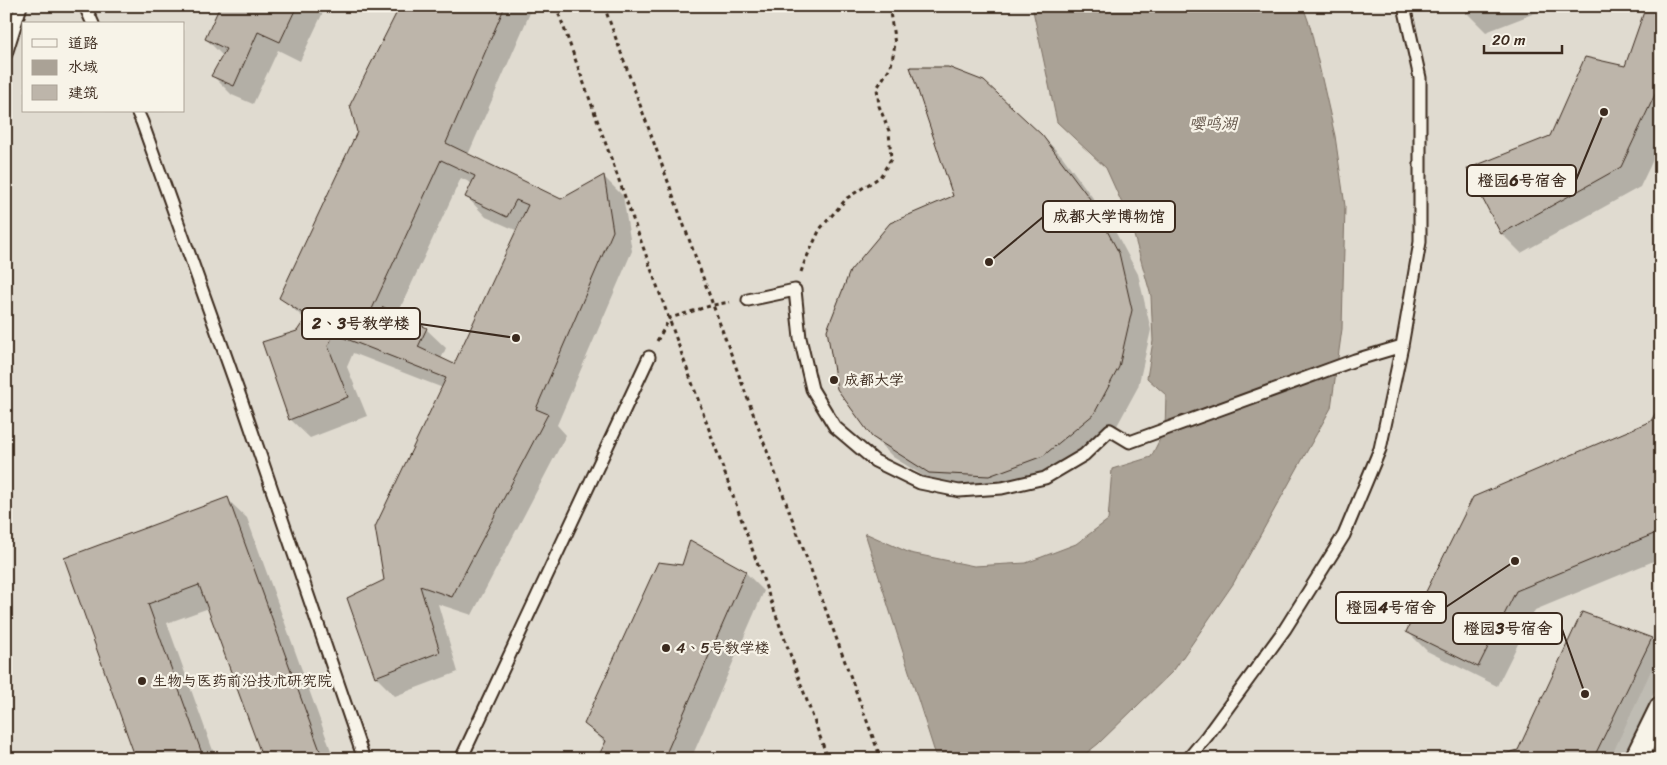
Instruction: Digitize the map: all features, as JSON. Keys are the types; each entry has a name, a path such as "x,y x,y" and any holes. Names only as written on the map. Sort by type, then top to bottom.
{"street":[{"path":"1636,759 1661,708"}],"lane":[{"path":"6,54 21,6"},
{"path":"85,6 92,22"},
{"path":"1188,759 1208,736 1285,629 1344,535 1380,449 1402,346 1420,242 1420,78 1404,6"},
{"path":"137,112 241,399 364,759"},
{"path":"748,300 795,290 800,338 812,389 835,427 874,461 920,482 959,491 1002,488 1045,478 1084,456 1110,430 1130,442 1355,360 1402,346"},
{"path":"461,759 649,357"}],"path":[{"path":"556,6 828,759"},
{"path":"604,6 712,305 881,759"},
{"path":"795,290 804,260 820,229 847,198 880,177 891,159 889,131 879,106 876,88 891,66 895,44 889,6"},
{"path":"649,357 670,318 712,305 748,300"}],"shaded area":[{"name":"成都大学","path":"6,6 1661,6 1661,649 1610,759 6,759"}],"water":[{"name":"嘤鸣湖","path":"1032,6 1303,6 1310,26 1335,136 1345,206 1342,329 1331,408 1233,584 1174,670 1098,744 1079,759 937,759 865,533 910,553 974,566 1026,563 1076,544 1108,520 1112,469 1151,457 1165,429 1166,395 1147,378 1153,341 1151,296 1130,221 1106,168 1057,122"}],"building":[{"path":"220,6 297,6 280,42 258,32 234,86 211,76 226,49 205,39"},
{"path":"400,6 505,6 446,143 561,199 604,175 613,231 536,409 548,414 452,597 420,586 440,652 375,677 347,598 384,580 375,527 446,378 334,334 328,346 348,397 289,420 262,342 297,331 307,316 279,298 357,132 350,105","holes":["441,160 475,176 465,197 507,217 516,200 528,205 454,364 418,347 427,328 383,307 375,325 366,322"]},
{"path":"1464,6 1484,6 1466,13"},
{"path":"1646,6 1661,6 1661,87 1659,86 1621,167 1501,234 1467,169 1550,136 1585,57 1625,66"},
{"path":"910,67 948,67 984,81 1042,135 1090,199 1119,253 1132,310 1119,367 1094,414 1043,456 989,476 929,473 872,437 837,389 827,330 850,271 890,223 953,196"},
{"path":"1661,403 1661,531 1516,591 1478,667 1406,632 1473,497 1651,421"},
{"name":"生物与医药前沿技术研究院","path":"228,497 323,759 263,759 199,585 148,604 204,759 136,759 64,558"},
{"name":"4、5号教学楼","path":"690,540 746,571 665,756 671,759 597,759 606,741 584,724 658,562 682,565"},
{"path":"1582,612 1652,638 1593,759 1488,759 1518,750"}],"place":[{"name":"橙园6号宿舍","path":"1604,112"},
{"name":"成都大学博物馆","path":"989,262"},
{"name":"2、3号教学楼","path":"516,338"},
{"name":"成都大学","path":"834,380"},
{"name":"橙园4号宿舍","path":"1515,561"},
{"name":"4、5号教学楼","path":"666,648"},
{"name":"生物与医药前沿技术研究院","path":"142,681"},
{"name":"橙园3号宿舍","path":"1585,694"}]}
